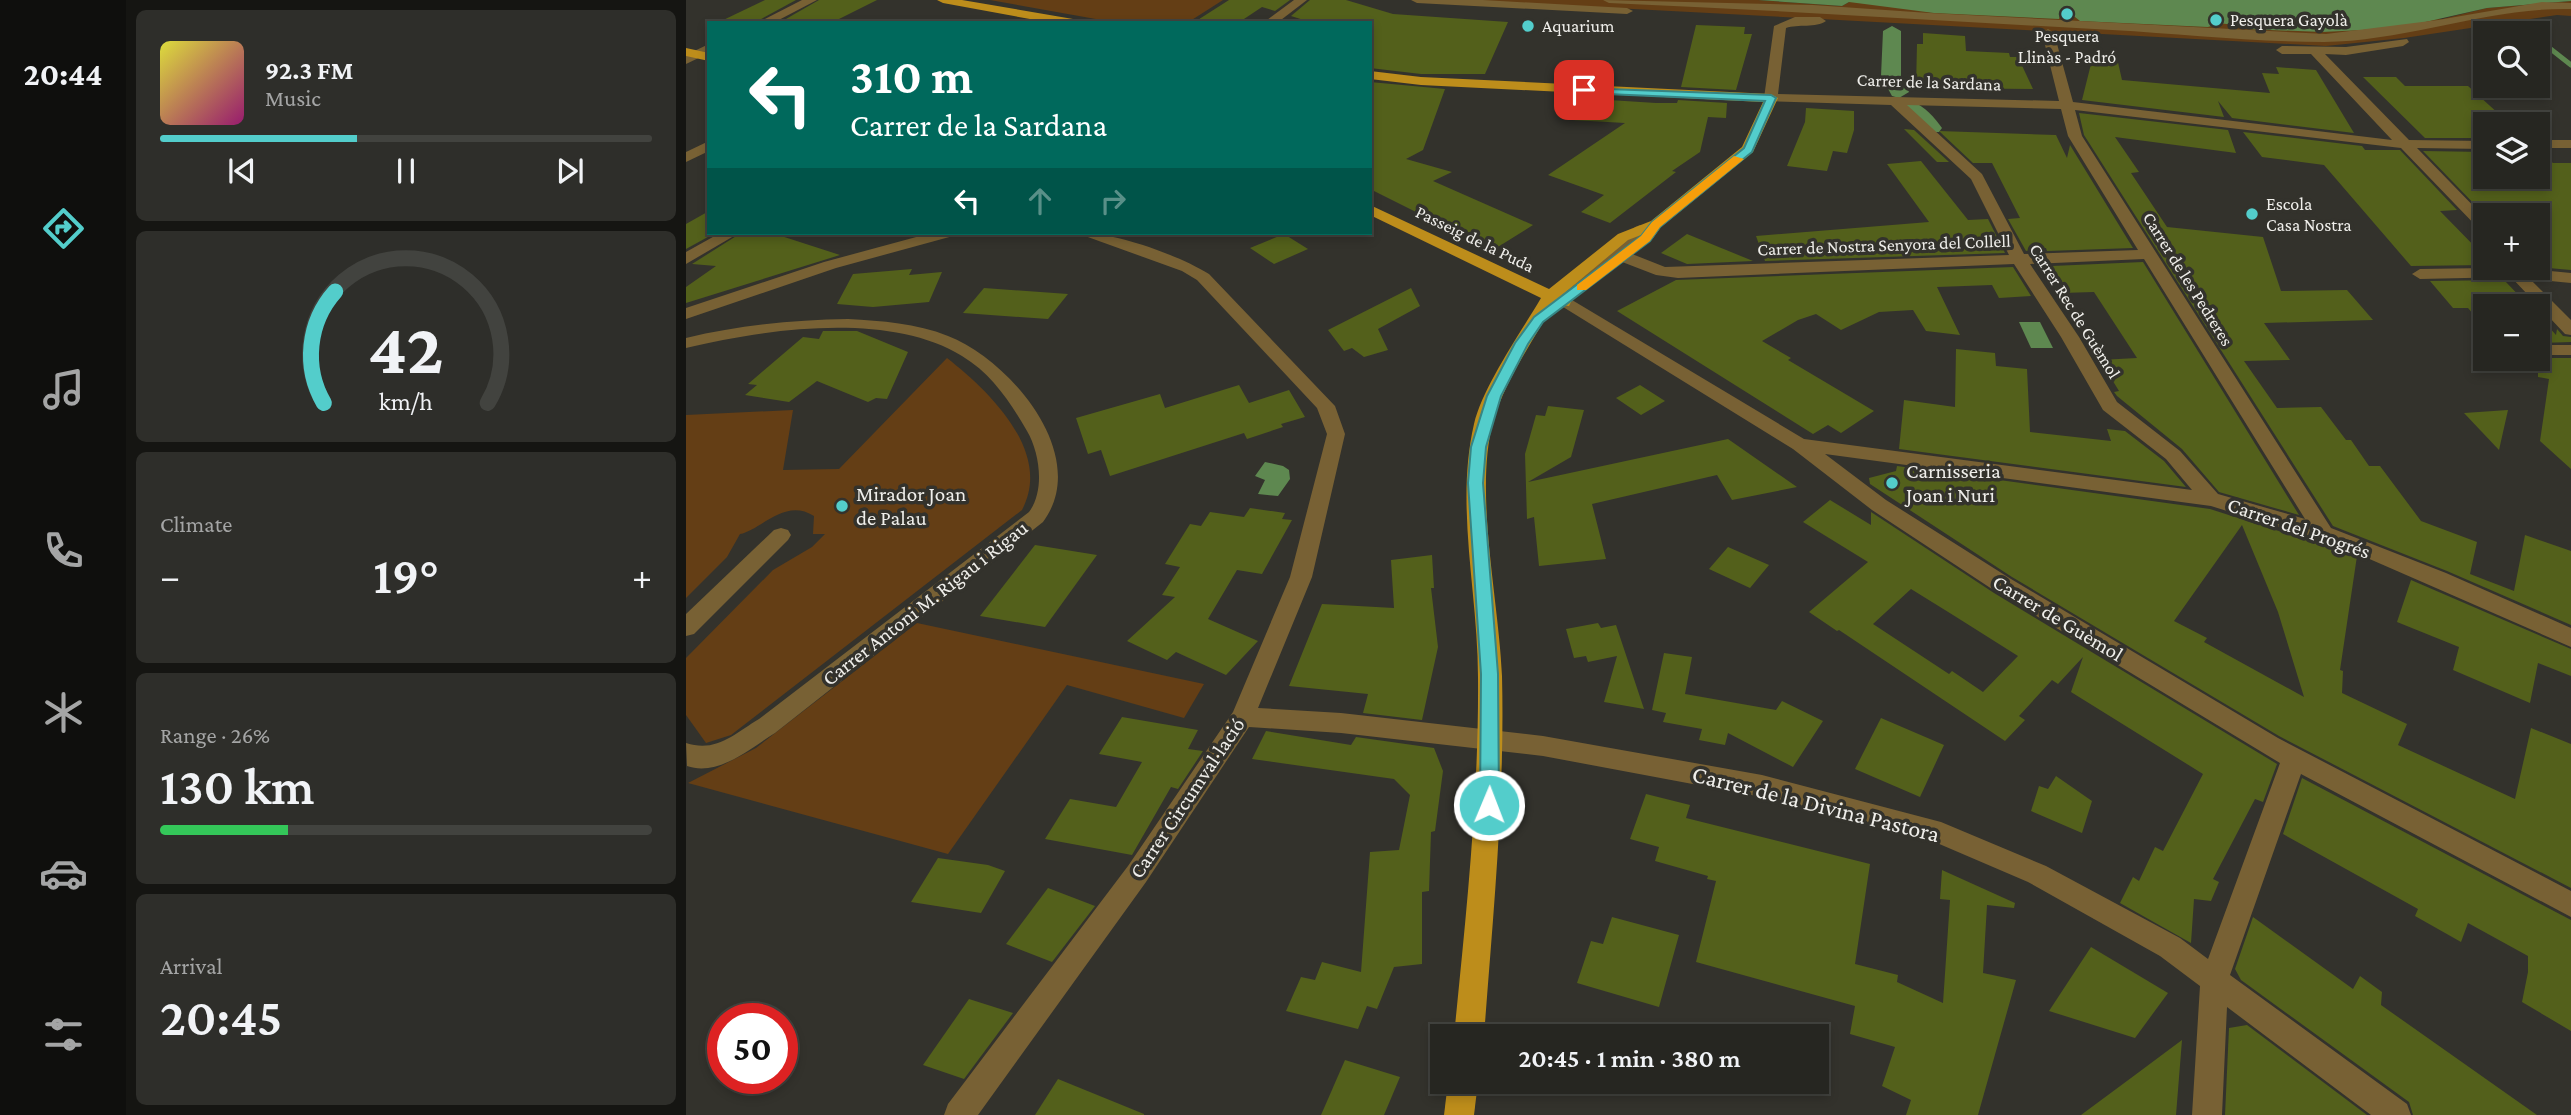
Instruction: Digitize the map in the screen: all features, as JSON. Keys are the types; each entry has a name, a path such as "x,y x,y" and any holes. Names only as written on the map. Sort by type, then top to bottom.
{"main road":[{"path":"943,0 1062,21"},
{"name":"Carrer de la Sardana","path":"1372,75 1421,81 1771,98"},
{"path":"1470,1024 1489,805 1490,741 1490,674 1477,524 1478,447 1494,396 1521,343 1557,300 1623,237 1648,227 1748,149 1771,98"},
{"name":"Passeig de la Puda","path":"1372,210 1557,300"},
{"path":"1557,300 1645,239 1648,227"},
{"path":"1459,1115 1462,1094"}],"street":[{"path":"767,21 811,0"},
{"path":"1272,21 1301,0"},
{"path":"1417,0 1754,16 1768,19 1780,26"},
{"path":"1609,0 1755,5 2326,38 2438,24 2542,5 2571,6"},
{"path":"2547,20 2571,19"},
{"path":"1780,26 1792,21 1813,20 2246,47"},
{"path":"1771,98 1780,26"},
{"path":"2272,49 2346,51 2471,32"},
{"name":"Carrer de les Pedreres","path":"2048,33 2075,136 2324,533"},
{"path":"2316,52 2473,227"},
{"name":"Carrer de la Sardana","path":"1771,98 2067,105 2400,145 2473,145"},
{"name":"Carrer Rec de Guèmol","path":"1894,100 1977,177 2019,259 2070,337 2110,406 2172,454 2211,499"},
{"path":"2550,144 2571,144"},
{"path":"2400,145 2473,215"},
{"path":"686,158 707,146"},
{"path":"686,258 727,235"},
{"path":"686,314 830,265 941,235"},
{"name":"Carrer Circumval·lació","path":"959,1115 1137,874 1242,717 1301,577 1336,434 1326,406 1203,277 1188,268 1096,235"},
{"name":"Carrer de Nostra Senyora del Collell","path":"1619,255 1662,272 1670,272 2150,254"},
{"path":"2420,274 2473,272"},
{"path":"2550,275 2571,278"},
{"path":"2527,280 2571,330"},
{"path":"2530,280 2571,317"},
{"name":"Carrer de Guèmol","path":"1557,300 1800,444 1861,491 2003,585 2294,758 2571,905"},
{"name":"Carrer Antoni M. Rigau i Rigau","path":"686,343 780,326 862,322 904,327 941,338 974,356 1001,377 1024,408 1047,453 1046,502 1036,517 767,726 722,754 696,759 686,753"},
{"path":"2550,350 2571,350"},
{"name":"Carrer del Progrés","path":"1800,444 2211,499 2256,510 2324,533 2476,595 2571,638"},
{"path":"1861,491 1861,471 1869,462 1887,456"},
{"path":"686,628 781,535"},
{"name":"Carrer de la Divina Pastora","path":"1242,717 1340,723 1543,746 1762,786 1941,833 2037,874 2170,947 2396,1115"},
{"path":"2207,1115 2214,981 2294,758"}],"shaded area":[{"path":"990,0 1223,0 1190,21 1107,21"},
{"path":"1464,0 1758,0 1842,6 1849,2 1942,0 2210,23 2442,19 2487,8 2571,1 2571,16 2557,15 2517,21 2473,21 2473,28 2326,46"},
{"path":"1758,0 2571,1 2487,8 2412,25 2322,32 2245,29 2211,23 2208,27 2080,21 2075,17 2060,16 2059,19 1934,13 1849,2 1842,6"},
{"path":"2019,322 2040,322 2053,348 2031,348"},
{"path":"947,358 997,405 1023,445 1029,466 1029,488 1022,510 731,735 706,743 686,715 686,658 773,570 812,547 825,534 813,534 814,516 803,511 793,510 774,516 740,534 727,557 686,598 686,415 793,410 783,470 839,469"},
{"path":"1265,462 1289,470 1290,479 1278,496 1258,494 1265,480 1255,476"},
{"path":"917,623 1204,684 1184,718 1067,685 948,854 688,783 756,748"}],"building":[{"path":"765,0 796,0 758,21 721,21"},
{"path":"819,0 877,0 835,21 782,21"},
{"path":"1229,0 1290,0 1275,11 1262,7 1241,21 1196,21"},
{"path":"1310,0 1346,0 1393,14 1508,22 1485,74 1421,74 1372,68 1372,21 1307,21 1291,16"},
{"path":"1696,25 1745,27 1744,34 1752,34 1736,90 1681,87"},
{"path":"1923,33 1965,36 1966,51 2009,53 2010,57 2018,57 2033,89 1916,88 1917,44 1923,44"},
{"path":"2093,56 2117,58 2122,80 2270,93 2262,73 2279,74 2276,67 2316,70 2354,133 2232,118 2218,101 2224,117 2082,100"},
{"path":"2363,77 2396,77 2405,86 2468,86 2473,91 2473,98 2481,98 2497,112 2473,112 2473,138 2425,138"},
{"path":"1372,82 1445,89 1423,150 1406,159 1452,172 1433,181 1533,225 1493,250 1436,224 1438,223 1372,190"},
{"path":"1578,98 1656,103 1677,103 1678,100 1727,103 1726,118 1708,117 1700,152 1672,171 1676,172 1610,223 1581,212 1604,195 1548,175 1625,123 1572,120"},
{"path":"1806,108 1854,111 1854,130 1847,153 1833,151 1827,171 1787,166 1805,122"},
{"path":"2079,113 2228,130 2236,153 2115,137 2139,172 2131,173 2167,227 2263,237 2281,291 2347,290 2373,320 2264,323 2290,360 2244,361 2277,408 2321,407 2346,440 2351,440 2369,466 2380,466 2421,521 2477,542 2470,574 2514,591 2525,535 2571,551 2571,625 2447,571 2333,526 2084,135"},
{"path":"1904,129 1914,130 1949,162 1937,162"},
{"path":"1939,131 2056,135 2067,158 2070,145 2133,248 2047,251 2046,248 2026,251 2008,219 2020,218 1992,163 1973,163"},
{"path":"2243,132 2362,146 2365,150 2400,150 2457,210 2440,211 2473,245 2473,265 2411,266 2324,165 2262,157"},
{"path":"2423,151 2473,152 2473,189 2550,189 2550,161 2571,163 2571,270 2550,268 2550,203 2473,203"},
{"path":"1921,161 1968,220 1988,219 2005,253 1765,261 1756,236 1929,222 1887,164"},
{"path":"707,212 707,235 711,235 686,249 686,224"},
{"path":"1687,234 1753,261 1687,264 1661,253"},
{"path":"738,235 778,235 840,255 686,303 686,287 716,266 692,264"},
{"path":"1286,235 1308,249 1274,264 1250,248"},
{"path":"2143,262 2299,515 2219,492 2182,449 2114,392 2119,391 2100,360 2137,358 2094,292 2061,293 2052,266"},
{"path":"2013,267 2031,296 1999,298 1992,285 1937,287 1960,335 1926,331 1913,310 1879,312 1841,330 1816,314 1798,320 1762,341 1791,358 1788,360 1874,411 1841,433 1828,425 1813,434 1617,311 1676,280"},
{"path":"912,269 909,275 942,272 929,302 873,307 837,304 853,274"},
{"path":"2504,280 2517,294 2473,294 2473,314 2468,308 2453,308 2430,281"},
{"path":"984,288 1068,294 1048,319 963,313"},
{"path":"1411,288 1420,306 1378,329 1388,350 1364,357 1352,348 1344,351 1328,330"},
{"path":"2550,328 2556,335 2557,329 2563,336 2571,337 2571,342 2550,343"},
{"path":"823,331 857,331 908,352 887,399 876,398 868,402 817,381 789,402 745,395 757,385 748,384 803,337 819,339"},
{"path":"1956,349 1995,353 1996,366 2027,369 2030,432 2111,441 2107,429 2125,431 2164,461 2186,487 1899,449 1904,400 1955,407"},
{"path":"2550,358 2571,358 2571,469 2540,441 2549,379 2538,377 2538,371 2550,371"},
{"path":"1239,385 1249,403 1289,390 1305,417 1247,439 1244,433 1110,476 1101,450 1088,454 1076,418 1160,394 1165,408"},
{"path":"1640,385 1665,401 1641,415 1616,398"},
{"path":"1548,406 1584,410 1571,457 1528,482 1728,439 1797,487 1732,500 1717,475 1592,504 1606,559 1539,566 1534,517 1527,519 1525,454 1536,415 1545,416"},
{"path":"2508,410 2499,450 2464,413"},
{"path":"1897,466 2210,509 2357,556 2340,670 2343,671 2342,693 2407,724 2398,745 2515,799 2531,728 2571,744 2571,888 2279,736 2012,577 1870,484 1869,478 1896,471","holes":["2242,525 2278,612 2304,697 2204,642 2207,638 2174,621"]},
{"path":"1830,500 1871,525 1871,512 1994,593 2277,764 2263,802 2255,799 2213,879 2219,882 2211,901 2194,899 2191,943 2120,903 2133,877 2139,881 2155,847 2163,851 2203,774 2071,692 2083,657 2058,684 2052,680 2019,716 2025,720 2005,741 1809,612 1868,562 1803,522","holes":["1911,589 2018,656 1983,692 1952,671 1949,674 1873,624"]},
{"path":"1250,508 1285,513 1282,519 1292,520 1262,574 1237,570 1208,619 1258,641 1226,675 1176,652 1167,660 1127,641 1175,597 1162,595 1180,567 1165,564 1190,524 1201,526 1210,512 1244,517"},
{"path":"1035,545 1097,555 1045,627 980,616"},
{"path":"1728,547 1769,565 1750,588 1709,569"},
{"path":"1432,555 1434,588 1431,588 1438,647 1422,720 1363,713 1368,694 1289,686 1322,604 1394,608 1391,560"},
{"path":"2411,580 2571,649 2571,676 2538,663 2530,703 2453,670 2459,647 2397,622"},
{"path":"1598,623 1601,628 1616,625 1644,709 1604,702 1617,656 1588,662 1586,656 1574,658 1566,629"},
{"path":"1664,653 1692,657 1685,694 1776,710 1782,701 1823,721 1793,767 1728,733 1725,745 1699,740 1702,729 1663,722 1666,713 1652,710"},
{"path":"1122,717 1198,730 1188,749 1203,751 1178,789 1171,787 1132,855 1045,839 1070,799 1116,807 1142,762 1099,754"},
{"path":"1881,718 1944,745 1920,797 1855,769"},
{"path":"1266,731 1351,745 1356,737 1434,748 1443,771 1435,831 1431,832 1429,891 1422,892 1422,964 1394,967 1377,1009 1367,1006 1358,1029 1286,1011 1301,977 1315,980 1322,962 1361,972 1370,852 1399,850 1410,795 1394,779 1252,759"},
{"path":"2056,776 2092,801 2082,833 2031,811 2039,786 2048,789"},
{"path":"2302,778 2571,920 2571,1031 2522,1002 2528,956 2468,923 2461,942 2415,916 2418,909 2283,834"},
{"path":"1646,794 1690,805 1686,818 1870,864 1855,964 1898,975 1897,982 1943,1003 1950,900 1940,899 1942,870 2015,903 2014,908 1987,905 1983,973 2016,980 1978,1115 1906,1115 1911,1100 1882,1086 1895,1047 1850,1034 1855,1006 1696,962 1716,881 1707,879 1708,876 1655,861 1659,847 1630,839"},
{"path":"938,858 988,865 1005,871 981,913 911,902"},
{"path":"1048,888 1095,906 1052,962 1006,944"},
{"path":"1612,917 1679,935 1659,1007 1577,983 1591,941 1603,944"},
{"path":"2253,917 2353,989 2360,976 2382,992 2381,1005 2537,1115 2413,1115 2409,1102 2241,980 2235,969"},
{"path":"2091,947 2168,993 2135,1038 2049,1011"},
{"path":"969,999 1013,1013 964,1079 923,1065"},
{"path":"2247,1025 2367,1115 2225,1115 2229,1028"},
{"path":"2182,1040 2176,1115 2081,1115 2131,1078"},
{"path":"1345,1060 1400,1077 1384,1115 1321,1115"},
{"path":"1058,1079 1144,1114 1144,1115 1035,1115"}],"waterway":[{"path":"1892,31 1891,76 1899,92"},
{"path":"2550,48 2571,65"},
{"path":"1912,108 1932,128"}],"slow traffic":[{"path":"1582,287 1645,239 1656,224 1738,159"}],"place":[{"name":"Pesquera Llinàs - Padró","path":"2067,14"},
{"name":"Pesquera Gayolà","path":"2216,20"},
{"name":"Aquarium","path":"1528,26"},
{"name":"Escola Casa Nostra","path":"2252,214"},
{"name":"Carnisseria Joan i Nuri","path":"1892,483"},
{"name":"Mirador Joan de Palau","path":"842,506"}],"route":[{"path":"1489,805 1490,674 1476,483 1478,447 1494,396 1521,343 1539,320 1645,239 1656,224 1748,149 1759,130 1771,98 1584,90"}]}
